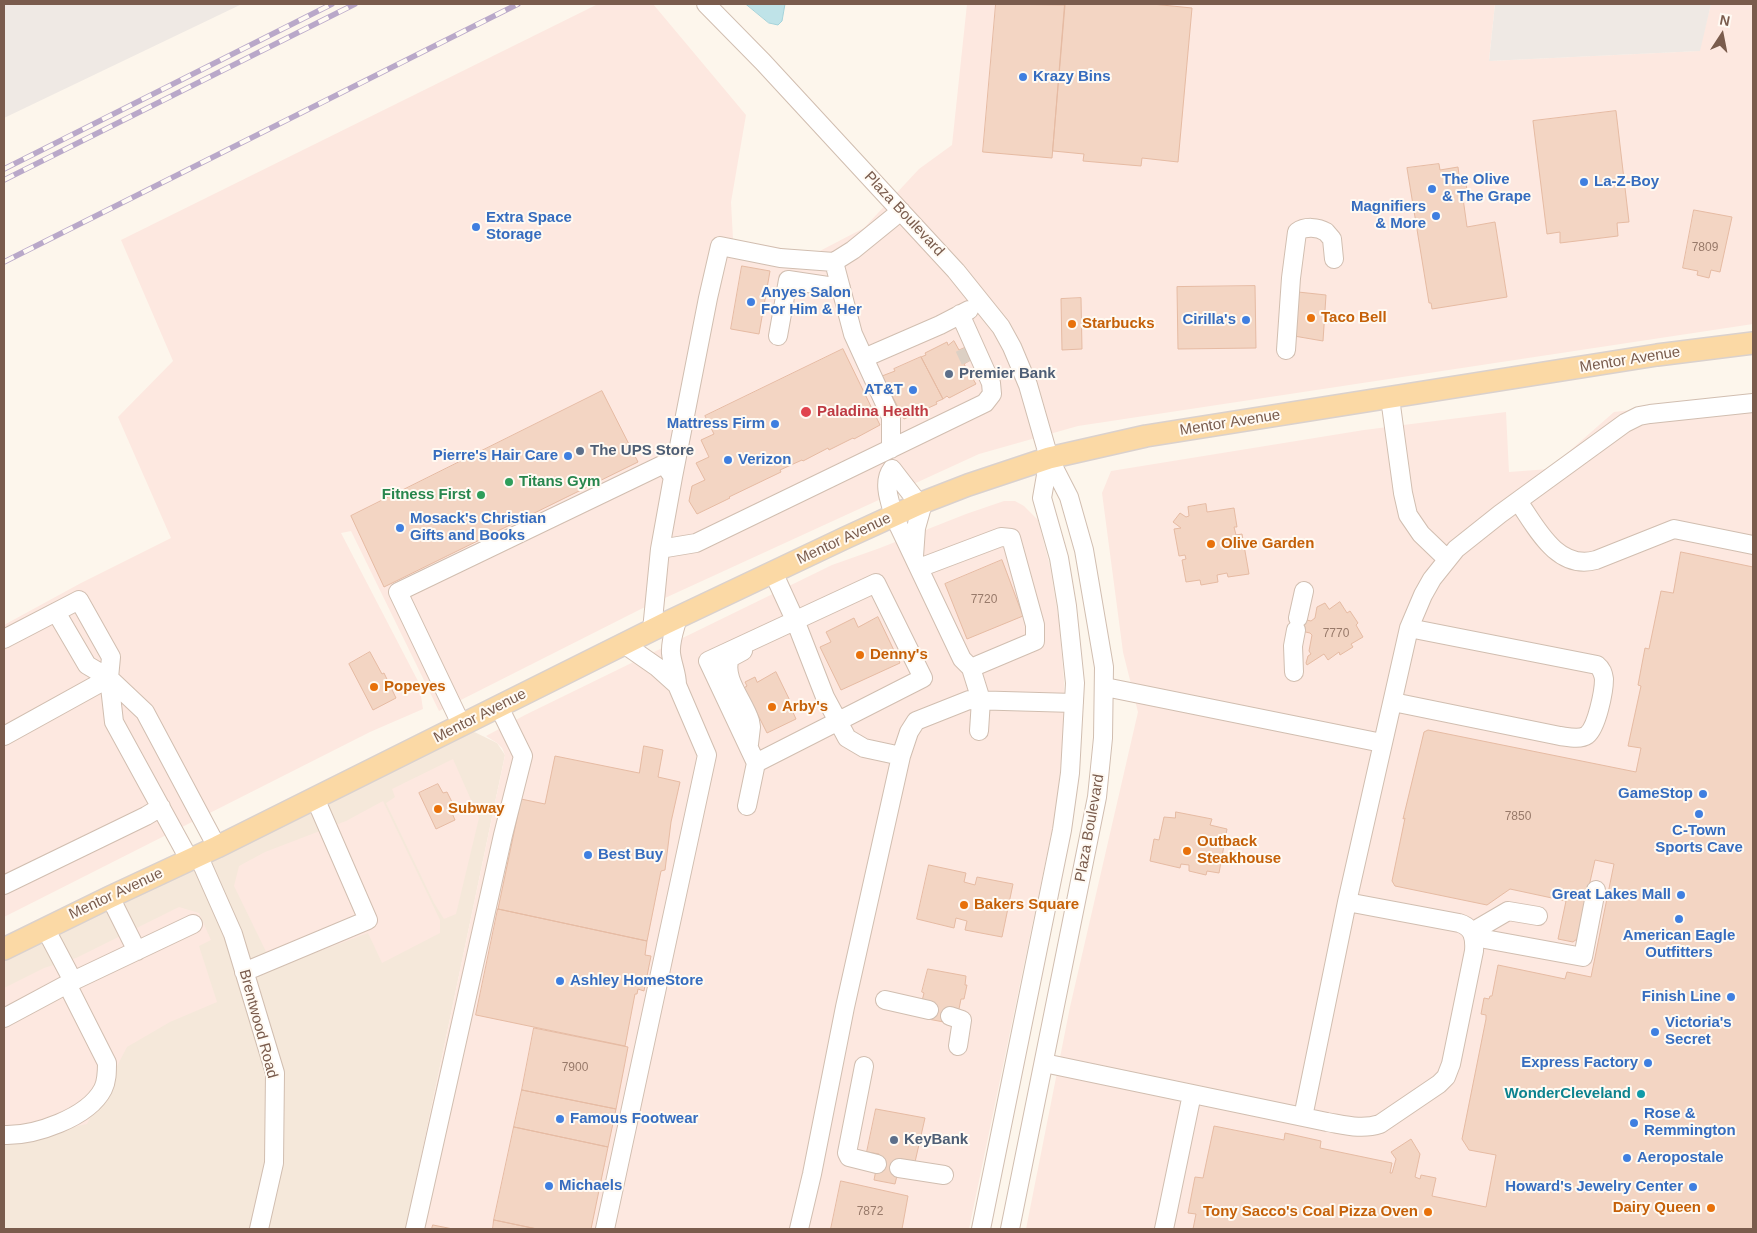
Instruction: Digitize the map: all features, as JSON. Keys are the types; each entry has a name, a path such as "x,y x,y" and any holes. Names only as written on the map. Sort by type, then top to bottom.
{"main road":[{"name":"Mentor Avenue","path":"4,949 462,726 678,617 894,516 968,485 1048,458 1146,436 1658,355 1753,343"}],"street":[{"name":"Plaza Boulevard","path":"706,4 763,62 901,211 1001,326 1028,386 1048,458 1069,497 1084,550 1098,625 1104,687 1103,738 1097,797 1010,1229"},
{"path":"652,630 660,549 708,298 720,246 780,258 834,262 853,250 901,211"},
{"path":"1286,350 1296,232 1312,228 1326,232 1332,239 1334,259"},
{"path":"834,262 853,334 890,417 891,449"},
{"path":"778,336 788,280 841,288"},
{"path":"864,358 982,302"},
{"path":"955,316 967,354 985,388 987,396 985,402"},
{"path":"660,549 696,543 985,402 992,394 992,382 955,316"},
{"path":"1390,398 1403,493 1408,515 1421,534 1447,560"},
{"path":"1303,1117 1347,902 1409,628 1432,579 1447,560 1478,531 1620,425 1639,416 1650,414 1753,403"},
{"name":"Plaza Boulevard","path":"981,1229 1062,830 1070,773 1074,683 1067,606 1059,558 1042,498 1048,458"},
{"path":"462,726 398,592 664,464 673,477"},
{"path":"916,562 916,528 921,504 892,469 889,473 888,495 894,516 962,659 971,668 981,700 979,731"},
{"path":"1518,501 1547,543 1574,562 1590,562 1674,530 1753,545"},
{"path":"916,562 1001,537 1011,538 1035,625 1035,642 971,668"},
{"path":"773,572 795,620 825,697 848,738 864,748 901,756"},
{"path":"748,806 756,763 708,661 876,583 923,678 756,763"},
{"path":"1294,672 1293,646 1304,591"},
{"path":"4,638 79,600 111,657 109,678 114,722 161,807 202,854"},
{"path":"56,612 87,666 109,678 144,712 202,854"},
{"path":"605,1229 706,755 677,685 677,676 672,663 671,650 678,617"},
{"path":"1393,702 1576,738 1589,733 1597,717 1604,680 1602,670 1597,665 1409,628"},
{"path":"624,644 657,667 677,685"},
{"path":"4,736 109,678"},
{"path":"1104,687 1382,743"},
{"path":"799,1229 812,1174 845,1007 901,756 909,732 916,722 969,700 1074,703"},
{"path":"415,1229 501,844 523,756 499,707"},
{"path":"244,972 368,920 314,798"},
{"path":"4,886 161,807"},
{"name":"Brentwood Road","path":"202,854 233,934 275,1073 274,1163 259,1229"},
{"path":"1473,935 1583,957 1596,890"},
{"path":"110,897 137,951"},
{"path":"1044,1063 1356,1127 1367,1128 1380,1124 1443,1081 1449,1071 1474,951 1473,935 1467,926 1459,923 1347,902"},
{"path":"1473,935 1508,911 1538,916"},
{"path":"4,1018 70,983 193,924"},
{"path":"4,1135 30,1133 58,1124 96,1099 103,1089 107,1075 107,1063 46,928"},
{"path":"885,1000 929,1010"},
{"path":"950,1016 962,1020 958,1046"},
{"path":"864,1066 847,1153 848,1157 853,1159 877,1164"},
{"path":"1164,1229 1192,1094"},
{"path":"899,1168 944,1175"}],"shaded area":[{"path":"4,4 242,4 4,118"},
{"path":"598,4 653,4 746,115 731,202 733,239 814,254 864,228 919,169 952,145 967,4 1495,4 1489,61 1699,51 1711,4 1753,4 1753,324 1078,426 979,454 641,609 439,711 351,531 341,533 419,683 423,709 370,732 4,917 4,625 81,583 171,538 118,417 173,361 121,240"},
{"path":"1495,4 1711,4 1700,51 1489,61"},
{"path":"1753,396 1753,1229 1026,1229 1070,1007 1138,712 1123,652 1102,493 1111,471 1364,430 1506,412 1509,472 1549,469 1614,412"},
{"path":"1004,501 1015,501 1024,506 1038,520 1050,566 1059,621 1064,680 1064,738 1055,816 969,1229 406,1229 505,755 497,743 486,736 525,715 832,565"},
{"path":"462,726 497,743 505,755 406,1229 4,1229 4,949"},
{"path":"453,759 479,818 456,914 444,919 434,903 386,803 395,797 392,789"},
{"path":"383,801 440,920 440,933 382,963 368,933 274,968 234,886 239,866 265,852 346,821"},
{"path":"179,907 199,913 211,940 199,946 217,1002 170,1022 127,1047 87,1124 4,1142 4,988 44,968 76,958"}],"water":[{"path":"746,4 785,4 782,21 778,25 769,23"}],"building":[{"path":"996,4 1065,5 1052,158 983,152"},
{"path":"1065,4 1152,4 1192,8 1178,162 1142,158 1141,166 1083,161 1084,154 1053,151"},
{"path":"1616,111 1629,222 1617,223 1618,236 1560,243 1560,232 1547,234 1533,121"},
{"path":"1439,164 1440,170 1458,167 1460,183 1466,183 1467,191 1462,191 1467,227 1495,222 1507,297 1432,309 1431,303 1429,303 1407,168"},
{"path":"1694,210 1732,217 1720,272 1711,270 1709,278 1697,275 1698,271 1683,268"},
{"path":"742,266 770,271 759,334 731,329"},
{"path":"1255,286 1256,348 1178,349 1177,287"},
{"path":"1298,292 1326,295 1323,341 1294,336"},
{"name":"Starbucks","path":"1081,298 1082,349 1062,350 1061,299"},
{"path":"954,341 959,350 968,346 974,358 964,364 976,384 949,398 947,396 943,399 921,357 947,342 948,345"},
{"path":"843,349 880,425 854,439 829,450 828,448 780,470 781,472 697,514 689,501 692,486 705,480 696,463 709,457 701,440 714,434 705,416"},
{"path":"921,357 943,399 936,402 937,404 904,419 882,376"},
{"path":"602,391 638,462 384,587 351,516"},
{"name":"Olive Garden","path":"1206,504 1207,512 1234,508 1237,527 1234,527 1236,535 1242,534 1249,574 1228,577 1227,573 1217,575 1218,582 1201,585 1200,580 1186,582 1182,560 1186,559 1185,555 1179,556 1174,529 1181,528 1173,522 1180,513 1186,517 1189,516 1188,507"},
{"name":"Great Lakes Mall","path":"1681,552 1753,567 1753,1229 1193,1229 1196,1214 1188,1213 1195,1177 1203,1178 1214,1126 1284,1140 1285,1133 1321,1141 1320,1148 1392,1163 1390,1173 1392,1173 1396,1159 1391,1152 1411,1139 1420,1154 1415,1177 1420,1179 1421,1175 1436,1178 1432,1196 1486,1207 1496,1155 1469,1150 1462,1139 1486,1019 1486,1015 1481,1014 1484,998 1489,999 1492,996 1498,965 1565,979 1567,972 1591,977 1614,864 1595,860 1577,939 1573,942 1558,939 1566,901 1510,889 1487,905 1395,886 1392,881 1405,818 1403,819 1424,732 1428,730 1636,772 1641,748 1628,746 1641,686 1638,685 1645,648 1649,649 1661,591 1673,593"},
{"path":"1002,560 1023,616 967,639 945,584"},
{"path":"1340,602 1347,613 1350,611 1358,623 1356,625 1363,637 1351,644 1353,647 1340,655 1339,652 1328,660 1324,654 1307,665 1308,656 1311,654 1309,651 1312,635 1292,629 1294,617 1311,621 1315,618 1317,607 1325,603 1329,609"},
{"name":"Denny's","path":"878,617 900,663 841,690 820,647 831,642 826,632 854,618 858,627"},
{"path":"370,652 382,674 384,673 396,698 373,710 349,664"},
{"path":"776,672 794,709 792,710 796,719 767,733 754,707 750,708 742,689 747,686 745,682 755,677 757,682"},
{"path":"644,746 663,750 658,777 680,782 671,822 665,870 661,871 647,941 498,909 521,799 545,804 555,756 639,773"},
{"path":"438,784 443,793 447,792 453,804 449,806 455,820 436,829 419,793"},
{"name":"Outback Steakhouse","path":"1176,812 1212,819 1210,825 1227,829 1219,873 1207,871 1206,875 1189,871 1189,865 1181,864 1180,868 1150,861 1154,839 1159,840 1164,817 1175,818"},
{"path":"929,865 966,873 964,882 975,885 977,877 1013,884 1002,937 965,930 967,921 956,918 954,928 917,919"},
{"path":"498,909 647,941 645,955 651,956 644,991 638,989 637,994 635,994 625,1046 476,1015"},
{"path":"928,969 966,976 965,985 967,985 964,999 961,999 959,1009 951,1007 949,1023 928,1019 930,1003 922,1001 924,993 922,992"},
{"path":"534,1028 628,1047 616,1109 522,1090"},
{"path":"522,1090 616,1109 608,1147 514,1127"},
{"path":"876,1109 925,1118 915,1162 901,1159 895,1184 874,1180 879,1154 867,1152"},
{"path":"514,1127 608,1147 591,1229 537,1229 494,1220"},
{"path":"841,1181 908,1196 902,1229 831,1229"},
{"path":"494,1220 537,1229 493,1229"},
{"path":"433,1225 453,1229 432,1229"}],"tunnel":[{"path":"964,348 970,361"}],"railway":[{"path":"4,169 332,4"},
{"path":"4,180 355,4"},
{"path":"4,262 518,4"}],"place":[{"name":"Krazy Bins","path":"1023,77"},
{"name":"La-Z-Boy","path":"1584,182"},
{"name":"The Olive & The Grape","path":"1432,189"},
{"name":"Magnifiers & More","path":"1436,216"},
{"name":"Extra Space Storage","path":"476,227"},
{"name":"Anyes Salon For Him & Her","path":"751,302"},
{"name":"Taco Bell","path":"1311,318"},
{"name":"Cirilla's","path":"1246,320"},
{"name":"Starbucks","path":"1072,324"},
{"name":"Premier Bank","path":"949,374"},
{"name":"AT&T","path":"913,390"},
{"name":"Paladina Health","path":"806,412"},
{"name":"Mattress Firm","path":"775,424"},
{"name":"The UPS Store","path":"580,451"},
{"name":"Pierre's Hair Care","path":"568,456"},
{"name":"Verizon","path":"728,460"},
{"name":"Titans Gym","path":"509,482"},
{"name":"Fitness First","path":"481,495"},
{"name":"Mosack's Christian Gifts and Books","path":"400,528"},
{"name":"Olive Garden","path":"1211,544"},
{"name":"Denny's","path":"860,655"},
{"name":"Popeyes","path":"374,687"},
{"name":"Arby's","path":"772,707"},
{"name":"GameStop","path":"1703,794"},
{"name":"Subway","path":"438,809"},
{"name":"C-Town Sports Cave","path":"1699,814"},
{"name":"Outback Steakhouse","path":"1187,851"},
{"name":"Best Buy","path":"588,855"},
{"name":"Great Lakes Mall","path":"1681,895"},
{"name":"Bakers Square","path":"964,905"},
{"name":"American Eagle Outfitters","path":"1679,919"},
{"name":"Ashley HomeStore","path":"560,981"},
{"name":"Finish Line","path":"1731,997"},
{"name":"Victoria's Secret","path":"1655,1032"},
{"name":"Express Factory","path":"1648,1063"},
{"name":"WonderCleveland","path":"1641,1094"},
{"name":"Famous Footwear","path":"560,1119"},
{"name":"Rose & Remmington","path":"1634,1123"},
{"name":"KeyBank","path":"894,1140"},
{"name":"Aeropostale","path":"1627,1158"},
{"name":"Michaels","path":"549,1186"},
{"name":"Howard's Jewelry Center","path":"1693,1187"},
{"name":"Dairy Queen","path":"1711,1208"},
{"name":"Tony Sacco's Coal Pizza Oven","path":"1428,1212"}]}
